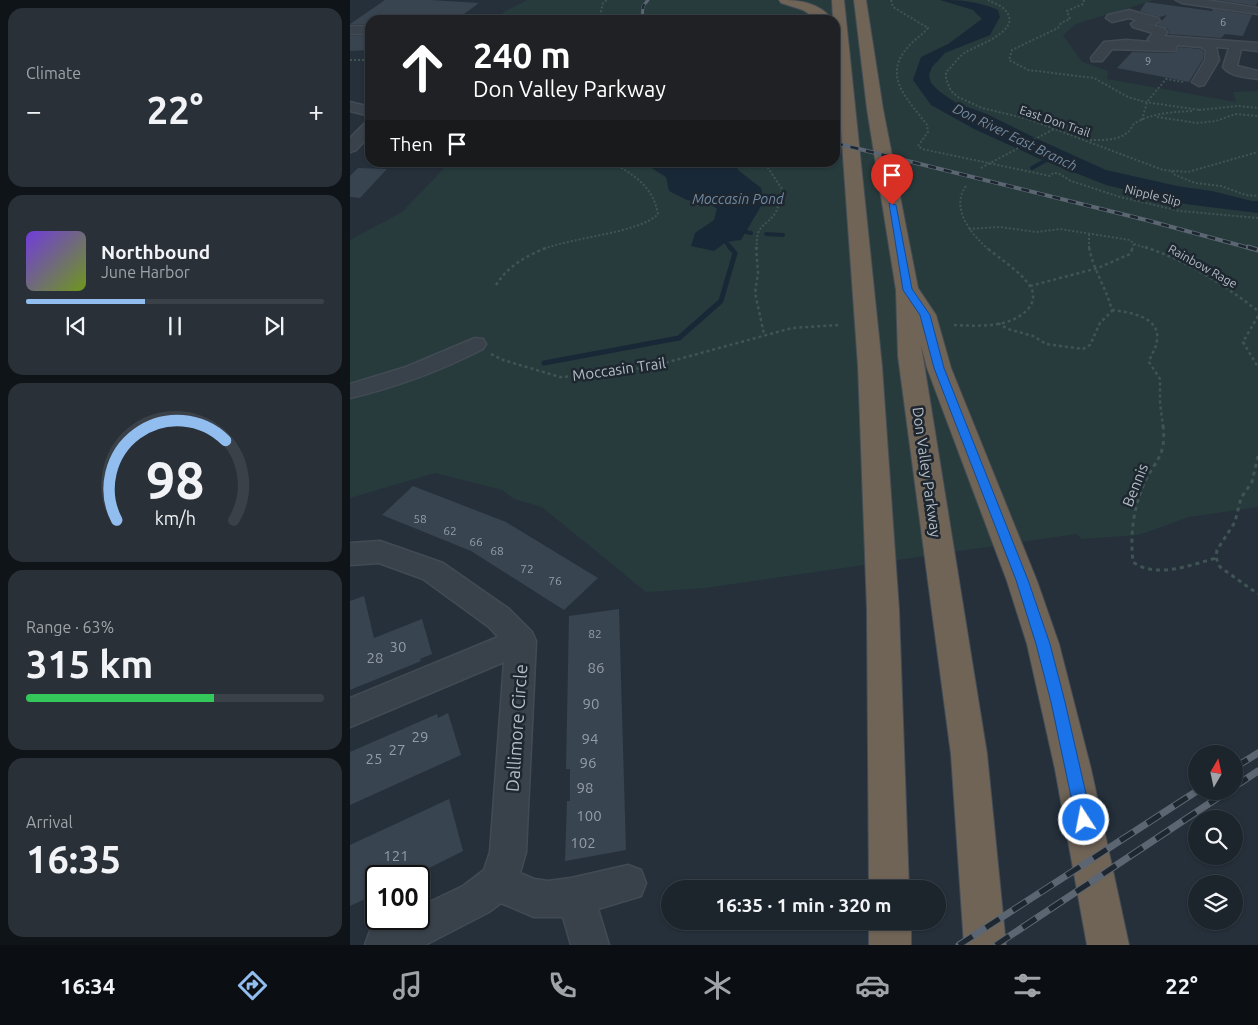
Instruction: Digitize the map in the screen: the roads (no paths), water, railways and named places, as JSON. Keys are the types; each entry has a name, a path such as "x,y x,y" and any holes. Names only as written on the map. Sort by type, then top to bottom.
{"highway":[{"path":"785,0 817,10 822,15"},
{"path":"838,0 838,15"},
{"name":"Don Valley Parkway","path":"860,0 875,109 907,290 910,356 968,754 985,945"},
{"path":"840,63 871,385 883,610 889,880"},
{"path":"907,290 925,315 939,368 1022,580 1043,644 1073,769 1108,945"},
{"path":"890,930 890,945"}],"street":[{"path":"1182,0 1258,11"},
{"path":"1112,18 1132,10 1190,31 1212,50 1212,60 1199,82"},
{"path":"1137,24 1161,32 1154,39"},
{"path":"350,30 365,30"},
{"path":"1140,40 1154,39 1180,43 1201,42 1258,47"},
{"path":"1097,58 1108,45 1191,46 1201,42"},
{"path":"1236,44 1230,67 1236,71 1258,75"},
{"path":"350,106 365,110"},
{"path":"350,147 365,131"},
{"path":"350,391 415,372 446,360 475,344"},
{"path":"350,554 380,552 433,571 499,618 521,641 350,713"},
{"name":"Dallimore Circle","path":"499,882 508,852 521,641"},
{"path":"384,945 476,899 499,882 520,893 540,899 575,895 628,883"},
{"path":"575,895 590,945"}],"water":[{"name":"Don River East Branch","path":"940,0 976,3 998,10 1000,17 990,35 945,53 932,67 929,75 931,83 956,103 987,114 1106,170 1258,201 1258,213 1185,204 1106,185 1040,159 974,129 931,105 913,80 921,57 948,44 982,19 973,10"},
{"name":"Moccasin Pond","path":"650,167 736,167 761,188 764,201 741,240 726,242 714,251 691,246 695,233 714,220 717,209 712,205 687,200 669,191 666,177"}],"waterway":[{"name":"Don River East Branch","path":"1032,168 1050,158"},
{"path":"746,232 751,233"},
{"path":"766,234 783,235"},
{"path":"726,242 731,249"},
{"path":"544,363 679,338 721,301 735,253 730,247"}],"railway":[{"path":"642,15 643,6 648,0"},
{"path":"840,144 1146,220 1253,249"},
{"path":"1248,247 1258,250"},
{"path":"1243,762 1258,753"},
{"path":"1243,781 1258,771"},
{"path":"959,945 1188,797"},
{"path":"996,945 1214,800"}]}
